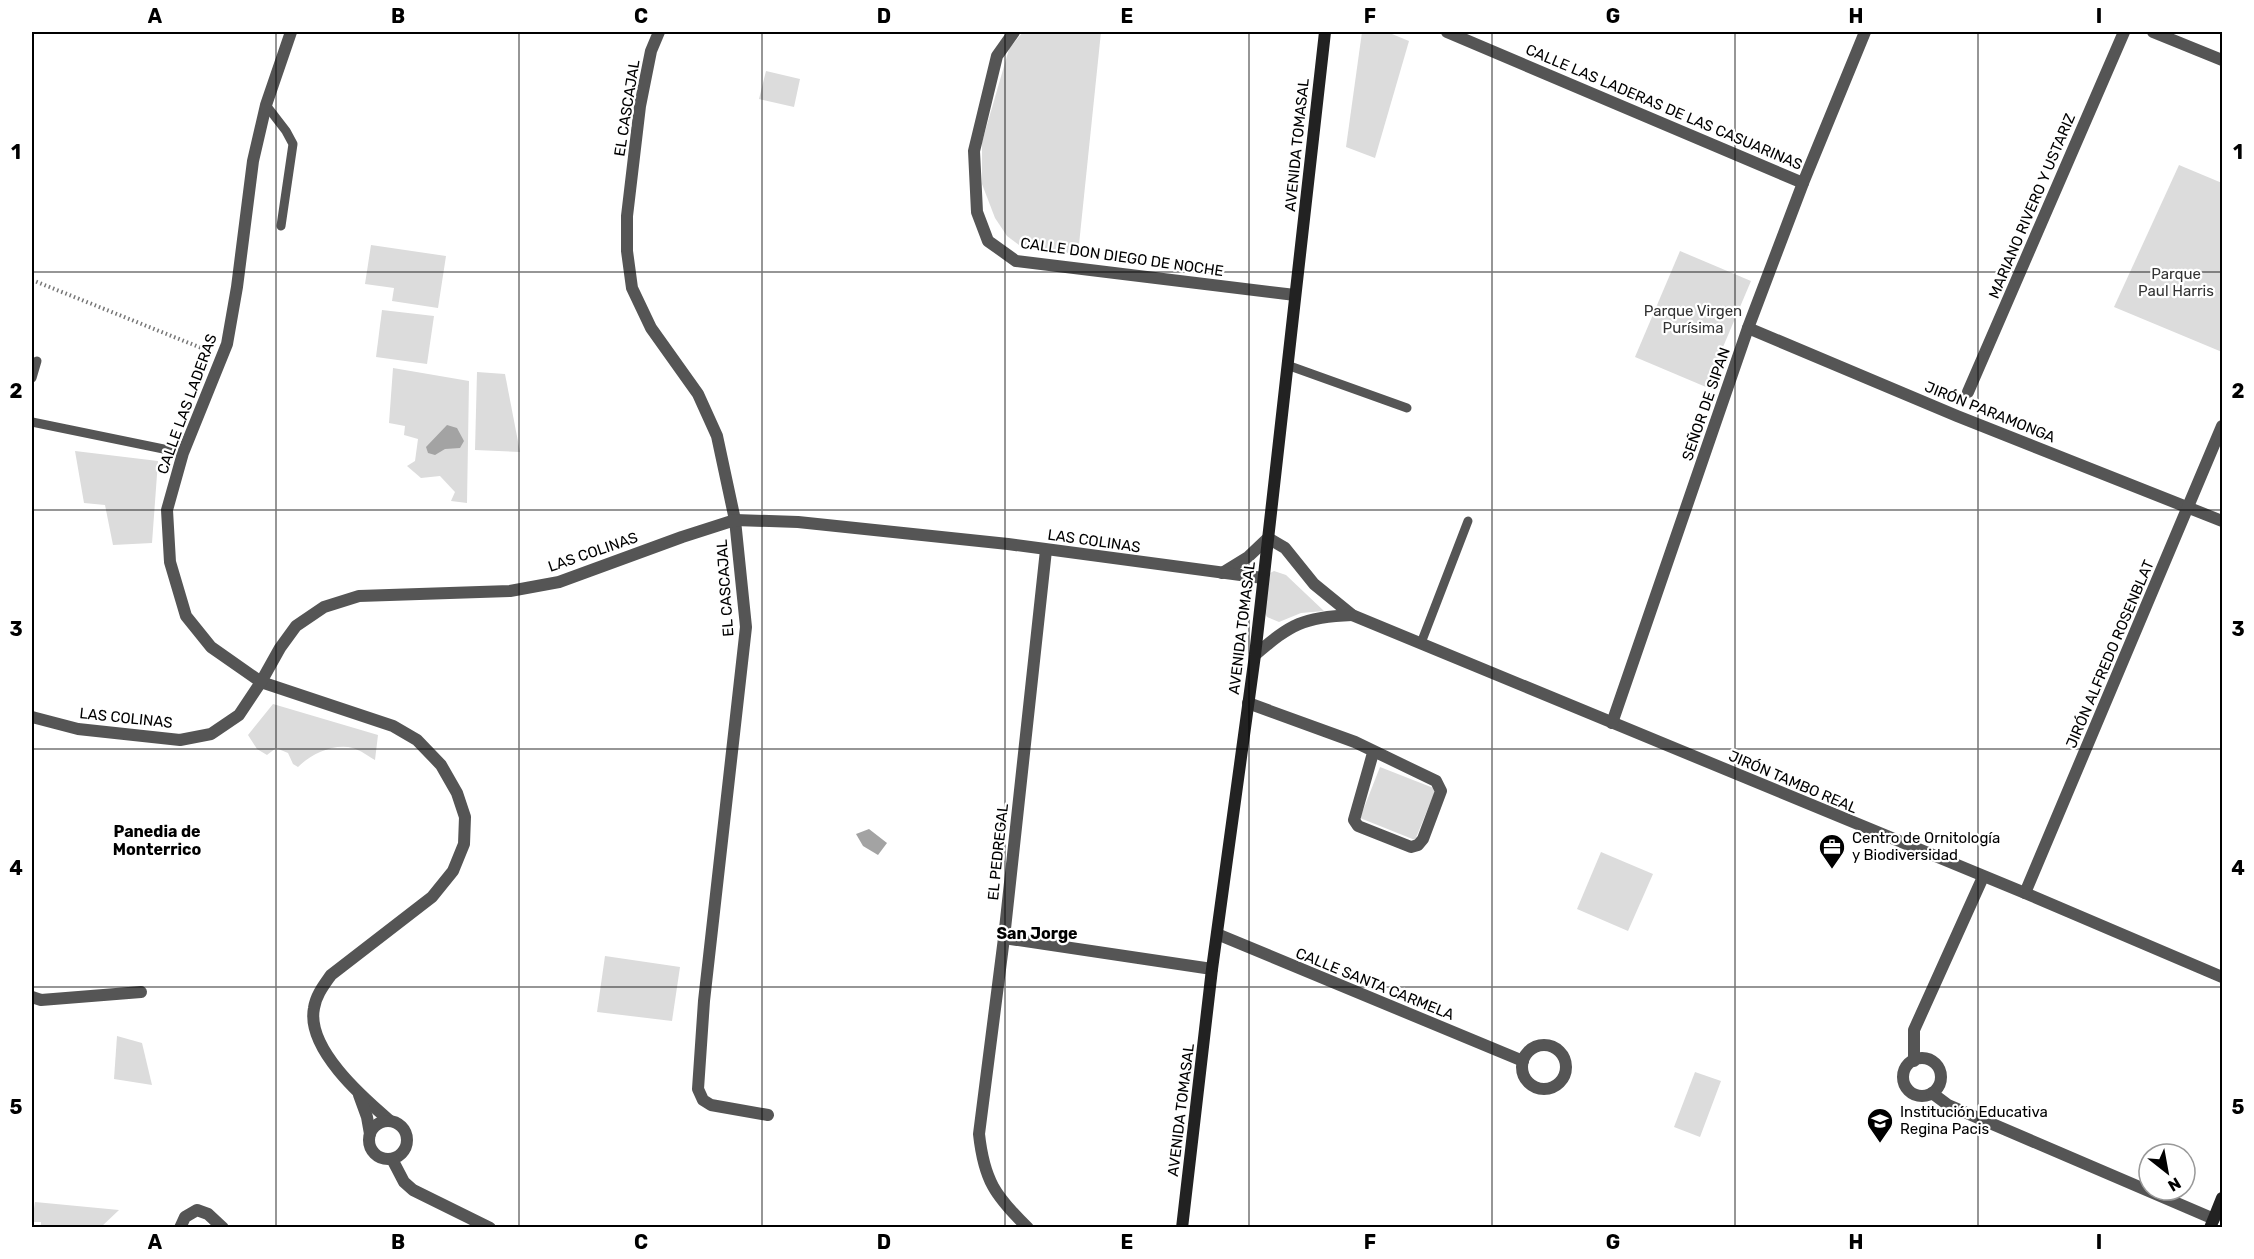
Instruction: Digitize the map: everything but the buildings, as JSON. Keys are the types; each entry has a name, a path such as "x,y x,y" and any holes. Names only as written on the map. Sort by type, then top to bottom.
{"street":[{"name":"CALLE LAS LADERAS","path":"291,32 266,105 253,161 227,345 183,453 167,510 170,562 186,616 211,647 261,682 393,726 417,740 441,765 457,793 465,817 464,844 453,871 432,897 331,975 320,991 314,1009 315,1029 321,1047 358,1094 389,1120"},
{"name":"EL CASCAJAL","path":"658,32 651,51 640,106 627,216 627,251 632,288 651,328 698,394 717,436 735,520 746,627 705,990 698,1089 703,1100 711,1105 768,1115"},
{"name":"CALLE DON DIEGO DE NOCHE","path":"1014,32 997,56 974,151 977,212 988,241 1016,261 1295,295"},
{"name":"AVENIDA TOMASAL","path":"1182,1227 1212,969 1255,655 1325,32"},
{"name":"CALLE LAS LADERAS DE LAS CASUARINAS","path":"1447,32 1803,183"},
{"name":"SEÑOR DE SIPAN","path":"1612,723 1748,328 1803,183 1865,32"},
{"name":"MARIANO RIVERO Y USTARIZ","path":"1968,392 2124,32"},
{"path":"2153,32 2223,60"},
{"name":"JIRÓN PARAMONGA","path":"1748,328 1957,416 2223,521"},
{"name":"JIRÓN ALFREDO ROSENBLAT","path":"2025,892 2223,426"},
{"name":"LAS COLINAS","path":"32,717 78,729 180,740 211,734 239,715 296,626 324,607 359,596 510,591 559,582 735,520 798,522 1008,544 1263,578"},
{"path":"1222,573 1248,557 1268,538"},
{"name":"JIRÓN TAMBO REAL","path":"1268,538 1285,548 1301,571 1352,615 1983,877 2025,892 2223,977"},
{"name":"EL PEDREGAL","path":"1028,1227 994,1191 982,1160 979,1134 1004,938 1046,550"},
{"name":"JIRÓN TAMBO REAL","path":"1255,655 1283,631 1302,621 1321,616 1352,615"},
{"path":"1248,703 1355,742 1373,753 1436,781 1441,791 1423,839 1418,845 1411,847 1358,826 1354,820 1373,753"},
{"path":"1914,1061 1914,1030 1983,877"},
{"name":"CALLE SANTA CARMELA","path":"1217,934 1523,1061"},
{"path":"1004,938 1212,969"},
{"path":"32,997 41,999 141,992"},
{"path":"1926,1059 1937,1066 1941,1078 1937,1089 1932,1093 1920,1096 1914,1094 1905,1085 1904,1071 1914,1061 1926,1059"},
{"path":"1932,1093 1948,1105 2212,1223 2223,1198"},
{"name":"CALLE LAS LADERAS","path":"358,1094 370,1134"},
{"path":"389,1120 398,1123 405,1130 408,1138 406,1148 392,1159 382,1158 374,1153 369,1144 370,1134 374,1127 389,1120"},
{"path":"392,1159 404,1182 413,1190 490,1227"},
{"path":"180,1227 185,1217 197,1210 208,1214 223,1227"}],"lane":[{"path":"266,105 293,144 281,226"},
{"path":"32,378 37,361"},
{"path":"1287,365 1407,408"},
{"path":"32,422 183,453"},
{"path":"1421,643 1468,522"}],"path":[{"path":"32,280 222,356"}],"green space":[{"path":"1023,32 1101,32 1078,254 1023,248 1007,236 995,218 982,184 982,142 1009,49"},
{"path":"1362,32 1387,32 1409,41 1375,158 1346,147"},
{"path":"766,71 800,79 794,107 759,99"},
{"name":"Parque Paul Harris","path":"2179,165 2222,183 2222,352 2114,307"},
{"path":"371,245 446,256 438,308 392,301 394,288 365,284"},
{"name":"Parque Virgen Purísima","path":"1680,251 1751,281 1706,387 1635,357"},
{"path":"382,310 434,316 427,364 376,357"},
{"path":"393,368 469,381 467,503 451,501 455,492 440,476 421,478 407,466 415,461 418,439 404,435 405,426 389,423"},
{"path":"477,372 505,374 520,452 475,450"},
{"path":"75,451 158,461 152,543 113,545 105,505 84,503"},
{"path":"1274,571 1286,575 1324,611 1301,613 1279,622 1267,617 1264,611 1270,573"},
{"path":"273,704 378,735 375,760 356,749 346,747 323,751 298,767 293,764 288,753 276,748 267,755 257,749 248,735"},
{"path":"1380,767 1436,789 1415,840 1360,818"},
{"path":"1601,852 1653,874 1628,931 1577,909"},
{"path":"605,956 680,967 672,1021 597,1012"},
{"path":"117,1036 142,1043 152,1085 114,1079"},
{"path":"1695,1072 1721,1081 1700,1137 1674,1127"},
{"path":"35,1202 119,1210 101,1227 41,1227 41,1222 32,1222"}],"shaded area":[{"path":"447,425 457,428 464,441 460,448 445,449 435,455 428,453 426,447"},
{"path":"869,829 887,843 878,855 863,846 856,834"}],"place":[{"name":"Centro de Ornitología y Biodiversidad","path":"1832,870"},
{"name":"Institución Educativa Regina Pacis","path":"1880,1144"}],"district":[{"name":"Panedia de Monterrico","path":"157,840"},
{"name":"San Jorge","path":"1037,933"}]}
